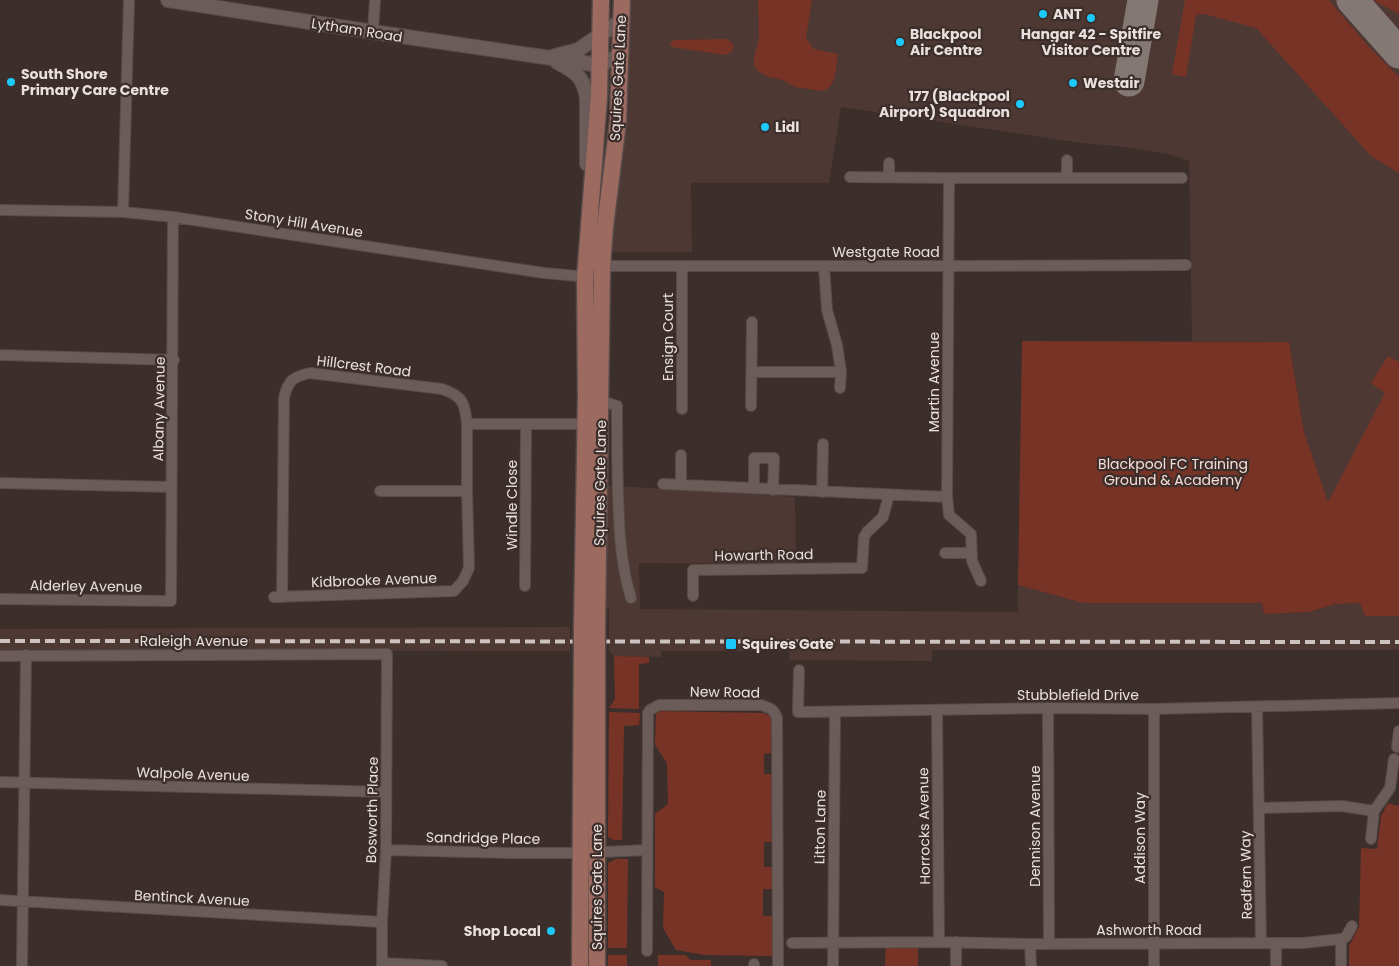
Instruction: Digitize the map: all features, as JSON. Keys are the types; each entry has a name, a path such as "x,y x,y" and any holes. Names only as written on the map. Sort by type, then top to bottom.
{"main road":[{"name":"Lytham Road","path":"168,0 205,3 374,32 599,65"},
{"name":"Squires Gate Lane","path":"597,966 598,852 590,627 594,170 599,88 601,0"},
{"name":"Squires Gate Lane","path":"594,272 605,227 618,122 622,0"},
{"name":"Lytham Road","path":"548,58 578,50 622,20"},
{"path":"599,65 621,55"},
{"path":"548,58 572,70 584,83 587,98 587,164 594,170"},
{"name":"Squires Gate Lane","path":"580,966 581,853 590,650"}],"street":[{"path":"123,212 129,0"},
{"path":"374,32 375,0"},
{"path":"1067,160 1067,178"},
{"path":"889,163 889,177"},
{"path":"850,177 1182,178"},
{"name":"Martin Avenue","path":"947,498 949,178"},
{"name":"Stony Hill Avenue","path":"0,210 123,212 173,217 544,274 594,272"},
{"name":"Albany Avenue","path":"171,601 174,360 173,217"},
{"name":"Westgate Road","path":"594,272 682,266 1186,265"},
{"name":"Ensign Court","path":"682,266 682,409"},
{"path":"824,266 827,310 837,345 840,388"},
{"path":"751,406 752,322"},
{"path":"0,355 174,360"},
{"path":"752,372 840,372"},
{"name":"Hillcrest Road","path":"278,597 284,398 287,386 292,380 310,373 442,389 456,394 463,402 466,408 467,424"},
{"path":"593,398 617,406 617,480 620,538 626,582 631,598"},
{"path":"467,424 593,424"},
{"name":"Kidbrooke Avenue","path":"278,597 454,591 463,581 469,568 466,491 467,424"},
{"name":"Windle Close","path":"525,586 526,425"},
{"path":"822,492 823,444"},
{"path":"681,455 681,485"},
{"path":"754,489 754,458 774,458 773,490"},
{"path":"0,483 171,487"},
{"path":"663,484 947,498 950,516 971,534 972,561 981,581"},
{"path":"380,491 466,491"},
{"name":"Howarth Road","path":"693,596 693,570 862,568 864,537 883,517 889,495"},
{"path":"945,553 972,552"},
{"name":"Alderley Avenue","path":"0,599 171,601"},
{"name":"Raleigh Avenue","path":"0,656 387,654"},
{"name":"Bosworth Place","path":"382,965 386,850 387,654"},
{"path":"22,966 26,655"},
{"name":"Stubblefield Drive","path":"799,670 798,712 1048,708 1154,709 1399,704"},
{"name":"New Road","path":"647,951 647,716 650,710 659,705 761,705 771,708 777,718 778,966"},
{"name":"Redfern Way","path":"1257,707 1261,943"},
{"name":"Dennison Avenue","path":"1048,708 1049,944"},
{"name":"Addison Way","path":"1154,709 1154,966"},
{"name":"Horrocks Avenue","path":"936,710 939,942"},
{"name":"Litton Lane","path":"832,942 835,712"},
{"path":"1397,747 1399,731"},
{"path":"1371,839 1374,811 1390,788 1394,759"},
{"name":"Walpole Avenue","path":"0,782 386,792"},
{"path":"1260,808 1342,806 1374,811"},
{"name":"Sandridge Place","path":"386,850 512,853 598,852"},
{"path":"598,852 647,850"},
{"name":"Bentinck Avenue","path":"0,900 23,903 382,922"},
{"path":"1341,966 1341,939 1346,936 1352,926"},
{"name":"Ashworth Road","path":"792,943 1303,943 1341,939"},
{"path":"832,942 833,966"},
{"path":"956,942 956,966"},
{"path":"1276,943 1276,966"},
{"path":"1030,944 1031,966"},
{"path":"382,965 442,966"}],"shaded area":[{"path":"622,0 1399,0 1399,650 932,650 932,661 789,660 789,651 661,651 661,657 614,656 609,650 609,608 598,608 600,485 795,497 796,564 639,563 640,609 1018,612 1018,585 1083,603 1262,603 1265,614 1309,612 1335,604 1360,602 1304,432 1289,342 1192,341 1189,161 1168,154 1125,147 1082,143 841,107 829,183 691,183 692,252 603,252"},
{"path":"570,627 570,651 0,650 0,629"}],"green space":[{"path":"758,0 812,0 806,38 814,49 838,54 835,77 826,90 795,87 783,80 766,76 754,66 754,57 759,38"},
{"path":"1185,0 1329,0 1368,46 1399,77 1399,173 1371,156 1256,28 1204,14 1196,15 1186,77 1172,74"},
{"path":"1373,0 1399,0 1399,13 1395,12"},
{"path":"725,39 732,43 734,47 725,55 672,47 670,43 673,40"},
{"name":"Blackpool FC Training Ground & Academy","path":"1022,341 1289,342 1304,432 1328,502 1385,393 1371,383 1388,356 1399,362 1399,616 1365,616 1360,603 1335,604 1309,612 1264,614 1262,603 1083,603 1018,585"},
{"path":"614,656 649,657 649,663 639,664 639,709 609,708 615,699"},
{"path":"656,711 763,713 771,716 771,753 764,754 764,774 772,774 773,842 764,842 764,867 772,867 772,889 763,889 763,916 772,916 772,956 705,955 676,950 663,928 664,892 655,887 655,814 668,804 667,763 655,745"},
{"path":"609,712 640,713 639,725 624,726 622,840 614,840 608,837"},
{"path":"1388,803 1398,806 1399,803 1399,966 1349,966 1349,946 1359,927 1361,848 1377,849 1381,816"},
{"path":"616,859 628,859 627,948 608,948 608,863"},
{"path":"886,942 918,942 918,966 885,966"},
{"path":"608,955 627,955 627,966 608,966"},
{"path":"658,955 686,955 690,960 711,960 711,966 658,966"}],"taxiway":[{"path":"1129,81 1143,0"},
{"path":"1352,0 1399,53"}],"railway":[{"path":"0,641 1399,642"}],"place":[{"name":"ANT","path":"1043,14"},
{"name":"Hangar 42 - Spitfire Visitor Centre","path":"1091,18"},
{"name":"Blackpool Air Centre","path":"900,42"},
{"name":"South Shore Primary Care Centre","path":"11,82"},
{"name":"Westair","path":"1073,83"},
{"name":"177 (Blackpool Airport) Squadron","path":"1020,104"},
{"name":"Lidl","path":"765,127"},
{"name":"Squires Gate","path":"731,644"},
{"name":"Shop Local","path":"551,931"}]}
